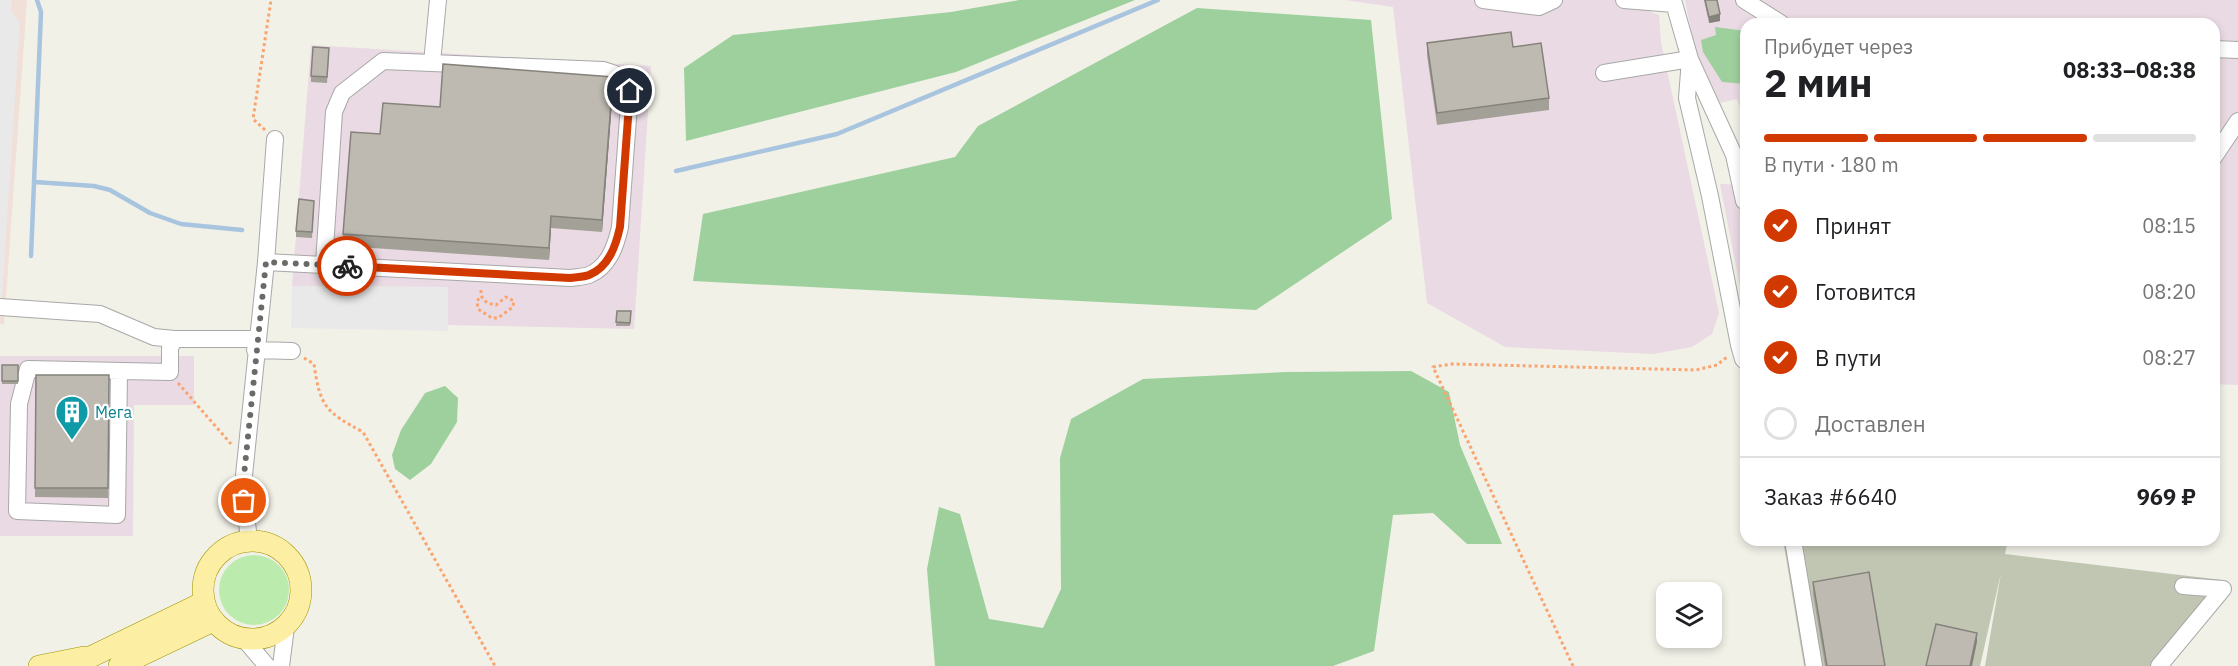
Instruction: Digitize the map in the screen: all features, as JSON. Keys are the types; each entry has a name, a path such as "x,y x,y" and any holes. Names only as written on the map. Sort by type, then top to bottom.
{"main road":[{"path":"249,541 266,543 282,550 294,563 301,579 302,596 297,613 286,627 266,638 244,639 222,630 213,621 204,602 203,588 206,573 212,561 222,551 235,544 249,541"},
{"path":"72,666 204,602"},
{"path":"119,666 213,621"},
{"path":"39,666 96,655"}],"street":[{"path":"432,63 438,0"},
{"path":"1484,0 1539,7 1554,0"},
{"path":"1624,0 1674,2 1690,59 1734,155 1740,182"},
{"path":"1744,0 1772,18"},
{"path":"2220,49 2238,50"},
{"path":"1604,73 1690,59"},
{"path":"1690,59 1687,98 1710,196 1740,348"},
{"path":"266,262 570,278 590,274 603,264 615,249 620,227 630,91 626,81 617,74 603,70 383,61 342,93 334,112 324,264"},
{"path":"2220,148 2238,121"},
{"path":"249,541 243,485 266,262 275,139"},
{"path":"0,307 100,314 154,337 256,344 292,351"},
{"path":"119,372 117,515 17,511 19,404 28,369 170,372 170,348 174,339"},
{"path":"1794,546 1814,666"},
{"path":"2159,666 2223,589 2183,586"},
{"path":"281,666 286,627"},
{"path":"244,639 267,666"}],"path":[{"path":"271,0 253,119 275,139"},
{"path":"480,273 481,296 477,301 478,309 492,318 498,318 513,307 514,301 506,297 496,305 491,305 481,296"},
{"path":"1574,666 1433,367 1452,364 1696,370 1717,365 1739,345"},
{"path":"292,351 314,364 318,391 333,416 363,432 495,666"},
{"path":"170,372 235,449"}],"shaded area":[{"path":"0,0 27,0 4,325 0,324"},
{"path":"0,0 12,0 11,11 20,22 2,299 0,299"},
{"path":"1345,0 1649,0 1651,12 1659,15 1661,42 1719,313 1712,334 1692,347 1653,354 1505,347 1427,303 1393,7"},
{"path":"1685,0 2238,0 2238,385 2220,384 2220,18 1740,18 1740,108 1737,99 1720,103 1694,46"},
{"path":"311,45 651,66 634,329 448,325 447,287 292,286"},
{"path":"1720,184 1740,185 1740,287"},
{"path":"292,286 448,287 448,331 291,328"},
{"path":"0,356 194,356 194,405 134,405 133,536 0,536"},
{"path":"1784,546 2007,546 2005,554 2222,580 2154,666 1985,666 2001,573 1980,666 1804,666"}],"green space":[{"path":"1019,0 1135,0 956,72 686,141 684,68 733,35 951,12"},
{"path":"1197,8 1371,20 1392,219 1256,310 693,281 703,214 955,157 978,126"},
{"path":"1715,27 1740,30 1740,84 1722,82 1703,52 1701,40 1716,35"},
{"path":"1411,371 1449,392 1460,445 1502,544 1467,544 1433,513 1393,515 1374,651 1333,666 935,666 927,569 939,507 960,514 989,619 1043,628 1061,589 1060,458 1071,419 1143,379 1286,372"},
{"path":"445,386 458,398 457,422 431,464 410,480 395,469 392,455 401,430 425,393"},
{"path":"254,555 267,558 279,565 286,577 289,590 286,603 279,615 267,622 254,625 241,622 229,615 222,603 219,590 222,577 229,565 241,558"}],"building":[{"path":"1705,0 1717,0 1720,14 1709,17"},
{"path":"1511,32 1513,47 1541,43 1549,98 1437,113 1427,43"},
{"path":"313,47 329,48 327,77 311,76"},
{"path":"443,64 613,77 602,220 551,216 549,248 343,234 351,132 380,134 383,103 440,107"},
{"path":"299,199 314,201 312,232 296,231"},
{"path":"617,311 631,311 630,323 616,322"},
{"path":"2,365 18,365 18,381 2,381"},
{"name":"Мега","path":"36,375 109,375 108,488 35,488"},
{"path":"1869,572 1885,666 1827,666 1813,582"},
{"path":"1936,624 1977,633 1970,666 1926,666"}],"waterway":[{"path":"31,256 41,12 37,0"},
{"path":"676,171 837,134 1158,0"},
{"path":"35,182 94,186 110,190 150,213 181,224 242,230"}],"way so far":[{"path":"244,501 243,485 256,339 266,262 347,266"}],"place":[{"name":"Мега","path":"72,441"}],"route":[{"path":"347,266 570,278 590,274 603,264 615,249 620,227 630,91"}]}
